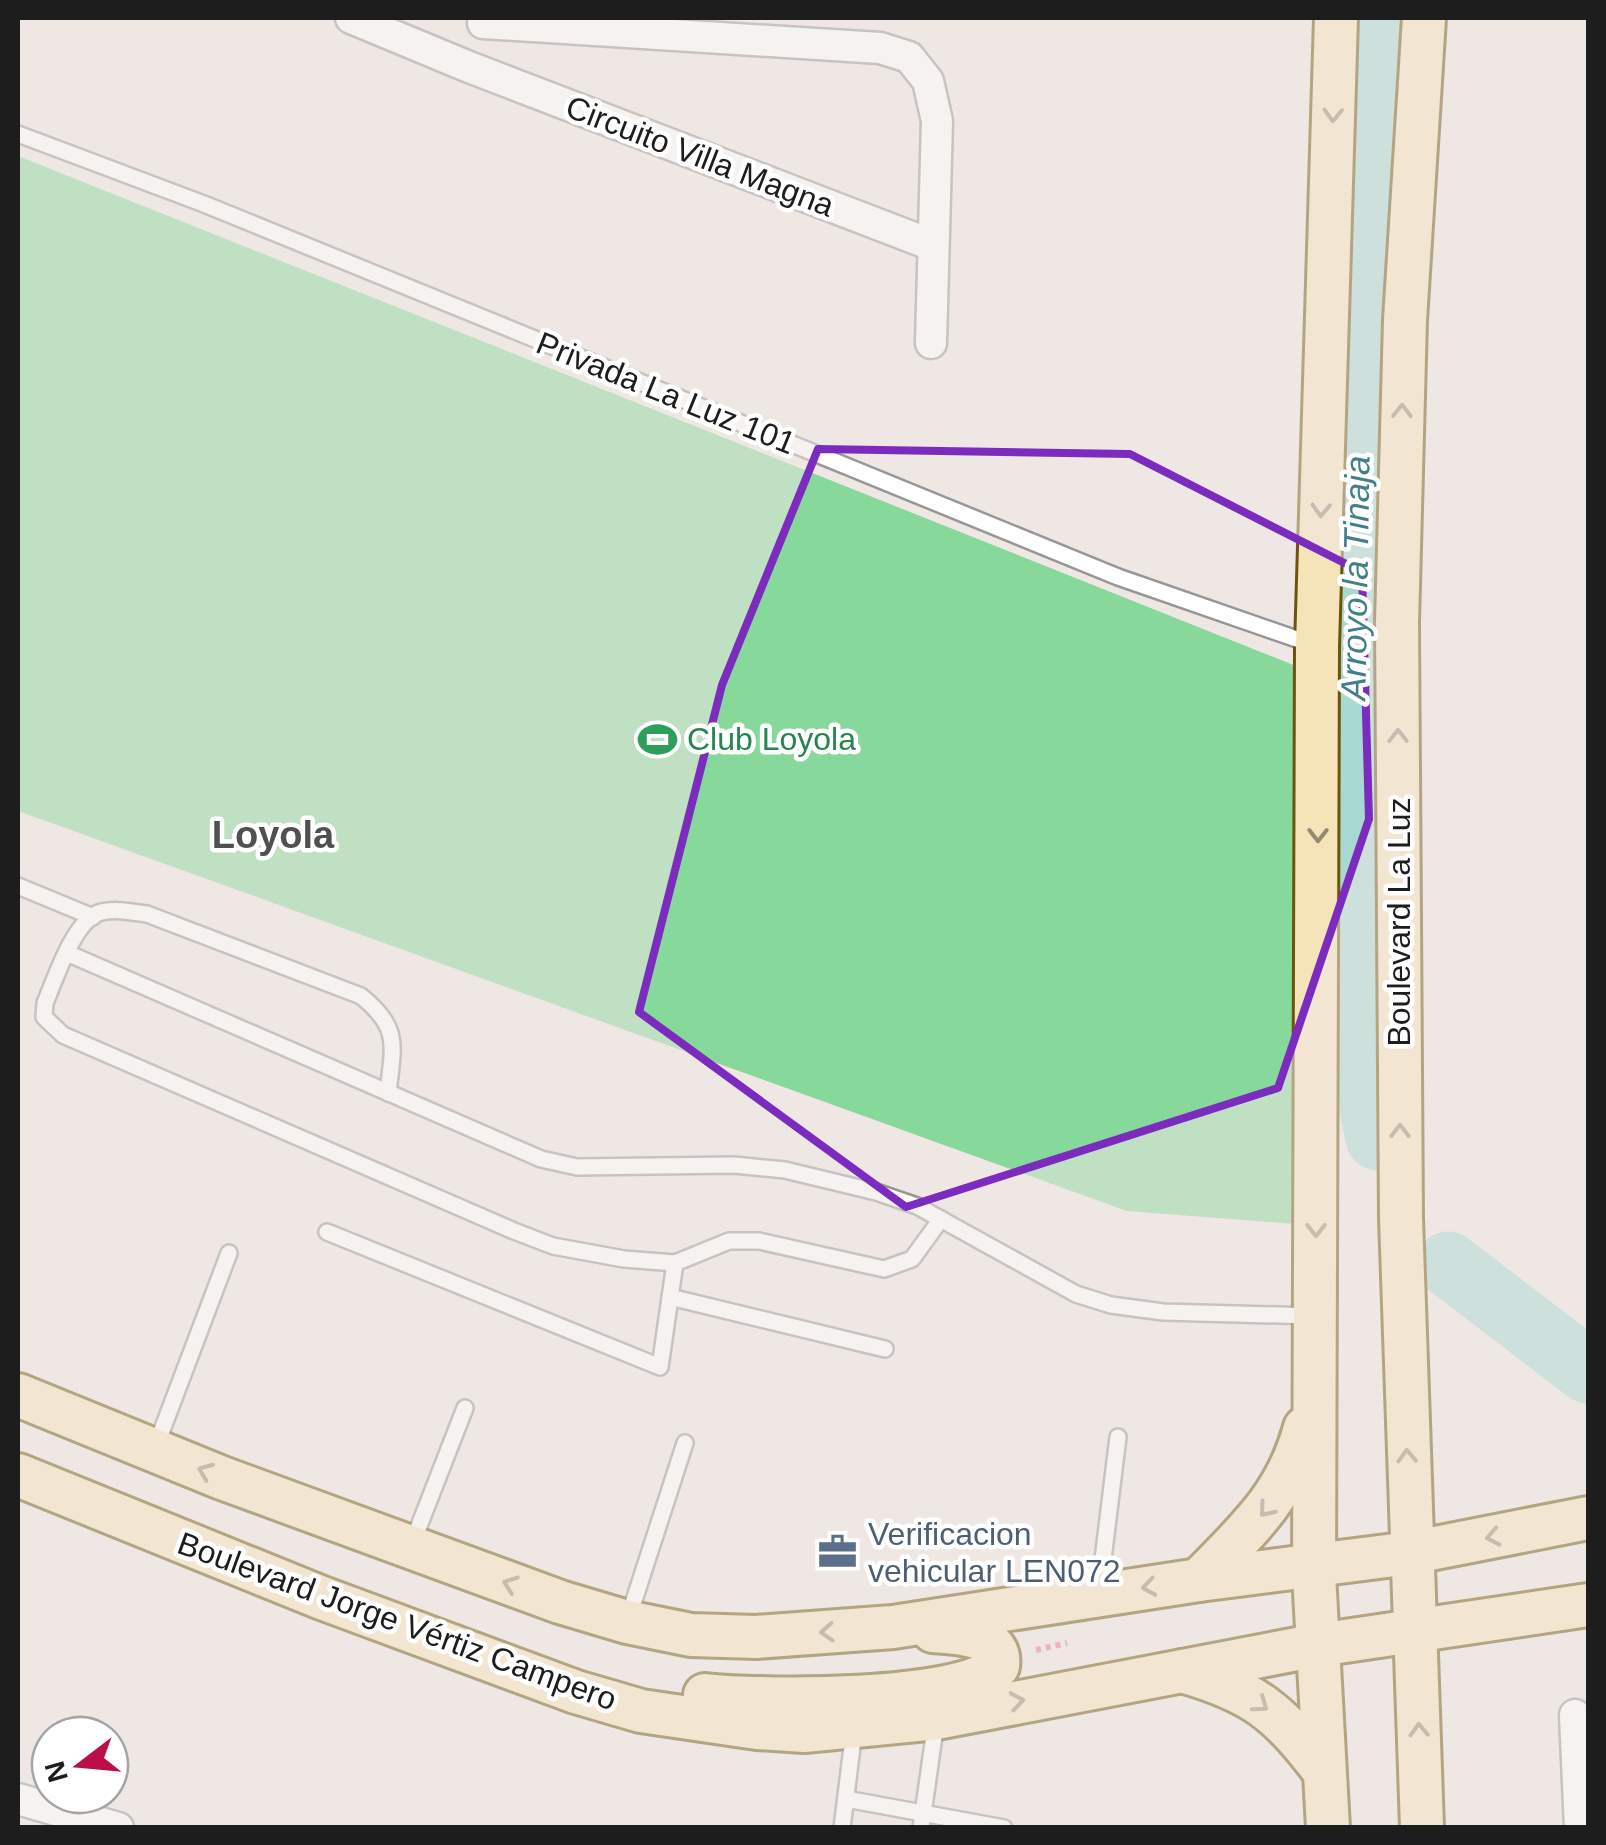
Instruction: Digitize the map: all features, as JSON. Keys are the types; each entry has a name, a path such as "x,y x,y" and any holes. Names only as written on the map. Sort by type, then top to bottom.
{"main road":[{"path":"1328,1828 1315,1564 1317,646 1336,18"},
{"name":"Boulevard La Luz","path":"1422,1828 1401,1218 1397,622 1405,320 1424,18"},
{"path":"1198,1580 1277,1496 1297,1460 1316,1389"},
{"path":"18,1395 560,1602 690,1635 756,1636 893,1628 1198,1580 1410,1554 1588,1518"},
{"name":"Boulevard Jorge Vértiz Campero","path":"18,1475 322,1598 576,1692 641,1711 756,1728 804,1730 937,1718 1318,1644 1588,1605"},
{"path":"576,1692 638,1684 740,1699 846,1698 952,1685 983,1678 998,1666 1000,1658 985,1640 965,1634 893,1628"},
{"path":"1177,1669 1228,1684 1260,1702 1294,1732 1324,1770"}],"street":[{"name":"Circuito Villa Magna","path":"351,18 932,245"},
{"path":"469,67 484,20 880,48 909,58 928,80 937,121 931,343"},
{"path":"1574,1715 1580,1828"},
{"path":"18,1799 118,1828"}],"lane":[{"name":"Privada La Luz 101","path":"18,134 204,204 1118,577 1317,646"},
{"path":"18,886 93,917"},
{"path":"388,1093 390,1029 381,1012 360,996 148,914 98,913 82,924 45,1003 44,1017 62,1035 553,1246 586,1254 676,1263 729,1242 759,1241 884,1270 912,1259 941,1219"},
{"path":"67,953 491,1140 559,1163 597,1167 734,1165 785,1170 916,1206 1076,1294 1111,1305 1163,1312 1315,1316"},
{"path":"327,1232 660,1368 676,1263"},
{"path":"154,1450 229,1254"},
{"path":"670,1297 885,1348"},
{"path":"411,1548 465,1408"},
{"path":"1098,1596 1118,1437"},
{"path":"627,1622 685,1442"},
{"path":"922,1820 937,1718"},
{"path":"842,1828 855,1726"},
{"path":"846,1799 922,1820 1004,1828"}],"path":[{"path":"1000,1658 1074,1642"}],"highlighted area":[{"path":"818,449 1130,454 1362,572 1369,819 1278,1088 906,1207 639,1012 722,685"}],"green space":[{"name":"Club Loyola","path":"18,156 1296,666 1296,1224 1127,1211 18,811"}],"waterway":[{"name":"Arroyo la Tinaja","path":"1375,18 1359,279 1352,842 1362,1061 1378,1138"},
{"name":"Arroyo la Tinaja","path":"1448,1264 1588,1371"}],"place":[{"name":"Club Loyola","path":"657,739"},
{"name":"Verificacion vehicular LEN072","path":"838,1552"}],"district":[{"name":"Loyola","path":"273,835"}]}
